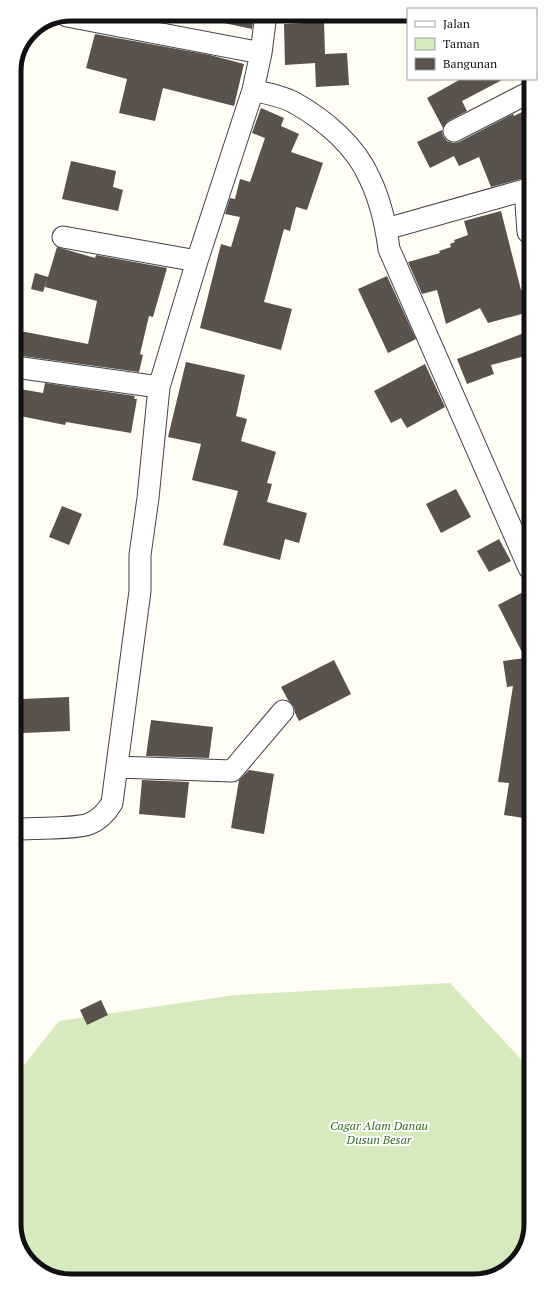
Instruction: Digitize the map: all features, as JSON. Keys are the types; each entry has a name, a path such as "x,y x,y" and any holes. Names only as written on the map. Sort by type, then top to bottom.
{"street":[{"path":"92,21 260,53"},
{"path":"21,829 85,825 98,819 112,804 140,591 140,555 148,498 159,387 197,261 253,90 265,21"},
{"path":"253,90 292,102 326,125 349,146 370,178 386,229 390,249 524,557"},
{"path":"454,131 524,95"},
{"path":"386,229 524,190"},
{"path":"63,237 197,261"},
{"path":"21,368 159,387"},
{"path":"117,766 232,771 283,711"}],"green space":[{"name":"Cagar Alam Danau Dusun Besar","path":"450,983 524,1062 524,1224 523,1234 519,1246 512,1257 496,1269 480,1274 68,1274 49,1269 33,1257 26,1246 21,1230 21,1069 59,1021 235,995"}],"building":[{"path":"215,21 253,21 252,29"},
{"path":"324,22 325,54 347,53 349,85 316,87 315,63 285,65 284,24"},
{"path":"95,34 210,55 244,64 234,106 163,88 155,121 119,113 127,79 86,68"},
{"path":"459,80 502,80 462,101 467,111 448,121 443,128 427,98"},
{"path":"261,108 284,118 281,126 299,134 291,152 323,163 307,210 296,207 290,231 284,229 264,302 292,309 281,350 200,328 221,244 231,247 240,217 225,214 230,198 235,199 240,179 250,182 265,138 252,133"},
{"path":"524,111 524,178 491,187 479,157 459,166 454,156 430,168 417,142 442,130 443,136 447,141 453,143 459,142 513,114 514,116"},
{"path":"71,161 116,171 113,187 123,190 118,211 62,199"},
{"path":"501,211 521,290 524,289 524,313 488,323 480,308 446,324 437,290 422,294 408,262 440,253 439,251 451,247 450,244 455,242 454,240 468,235 464,221"},
{"path":"57,247 95,258 96,255 167,268 153,317 149,316 140,354 143,355 139,372 21,356 21,331 88,344 97,301 45,287"},
{"path":"35,273 48,277 43,292 31,289"},
{"path":"387,276 416,339 388,353 358,289"},
{"path":"524,333 524,356 491,365 494,374 467,384 457,359"},
{"path":"186,362 245,375 236,416 247,419 241,441 276,452 267,483 272,484 267,502 307,513 299,543 285,539 280,560 223,545 238,491 192,480 201,444 168,437"},
{"path":"425,364 445,407 407,428 401,418 391,423 374,391"},
{"path":"45,383 135,396 134,399 137,399 131,433 66,422 65,425 21,416 21,389 43,393"},
{"path":"456,489 471,517 441,533 426,504"},
{"path":"62,506 82,514 69,545 49,537"},
{"path":"499,539 511,561 489,572 477,551"},
{"path":"524,592 524,656 498,605"},
{"path":"524,658 524,818 504,815 509,783 498,782 513,686 507,687 503,661"},
{"path":"334,660 351,694 299,721 294,707 288,700 281,687"},
{"path":"69,697 70,731 23,733 22,699"},
{"path":"151,720 213,727 209,758 146,756"},
{"path":"249,770 274,774 264,834 231,828 239,780"},
{"path":"142,780 189,782 185,818 139,814"},
{"path":"101,1000 108,1015 87,1025 80,1010"}]}
